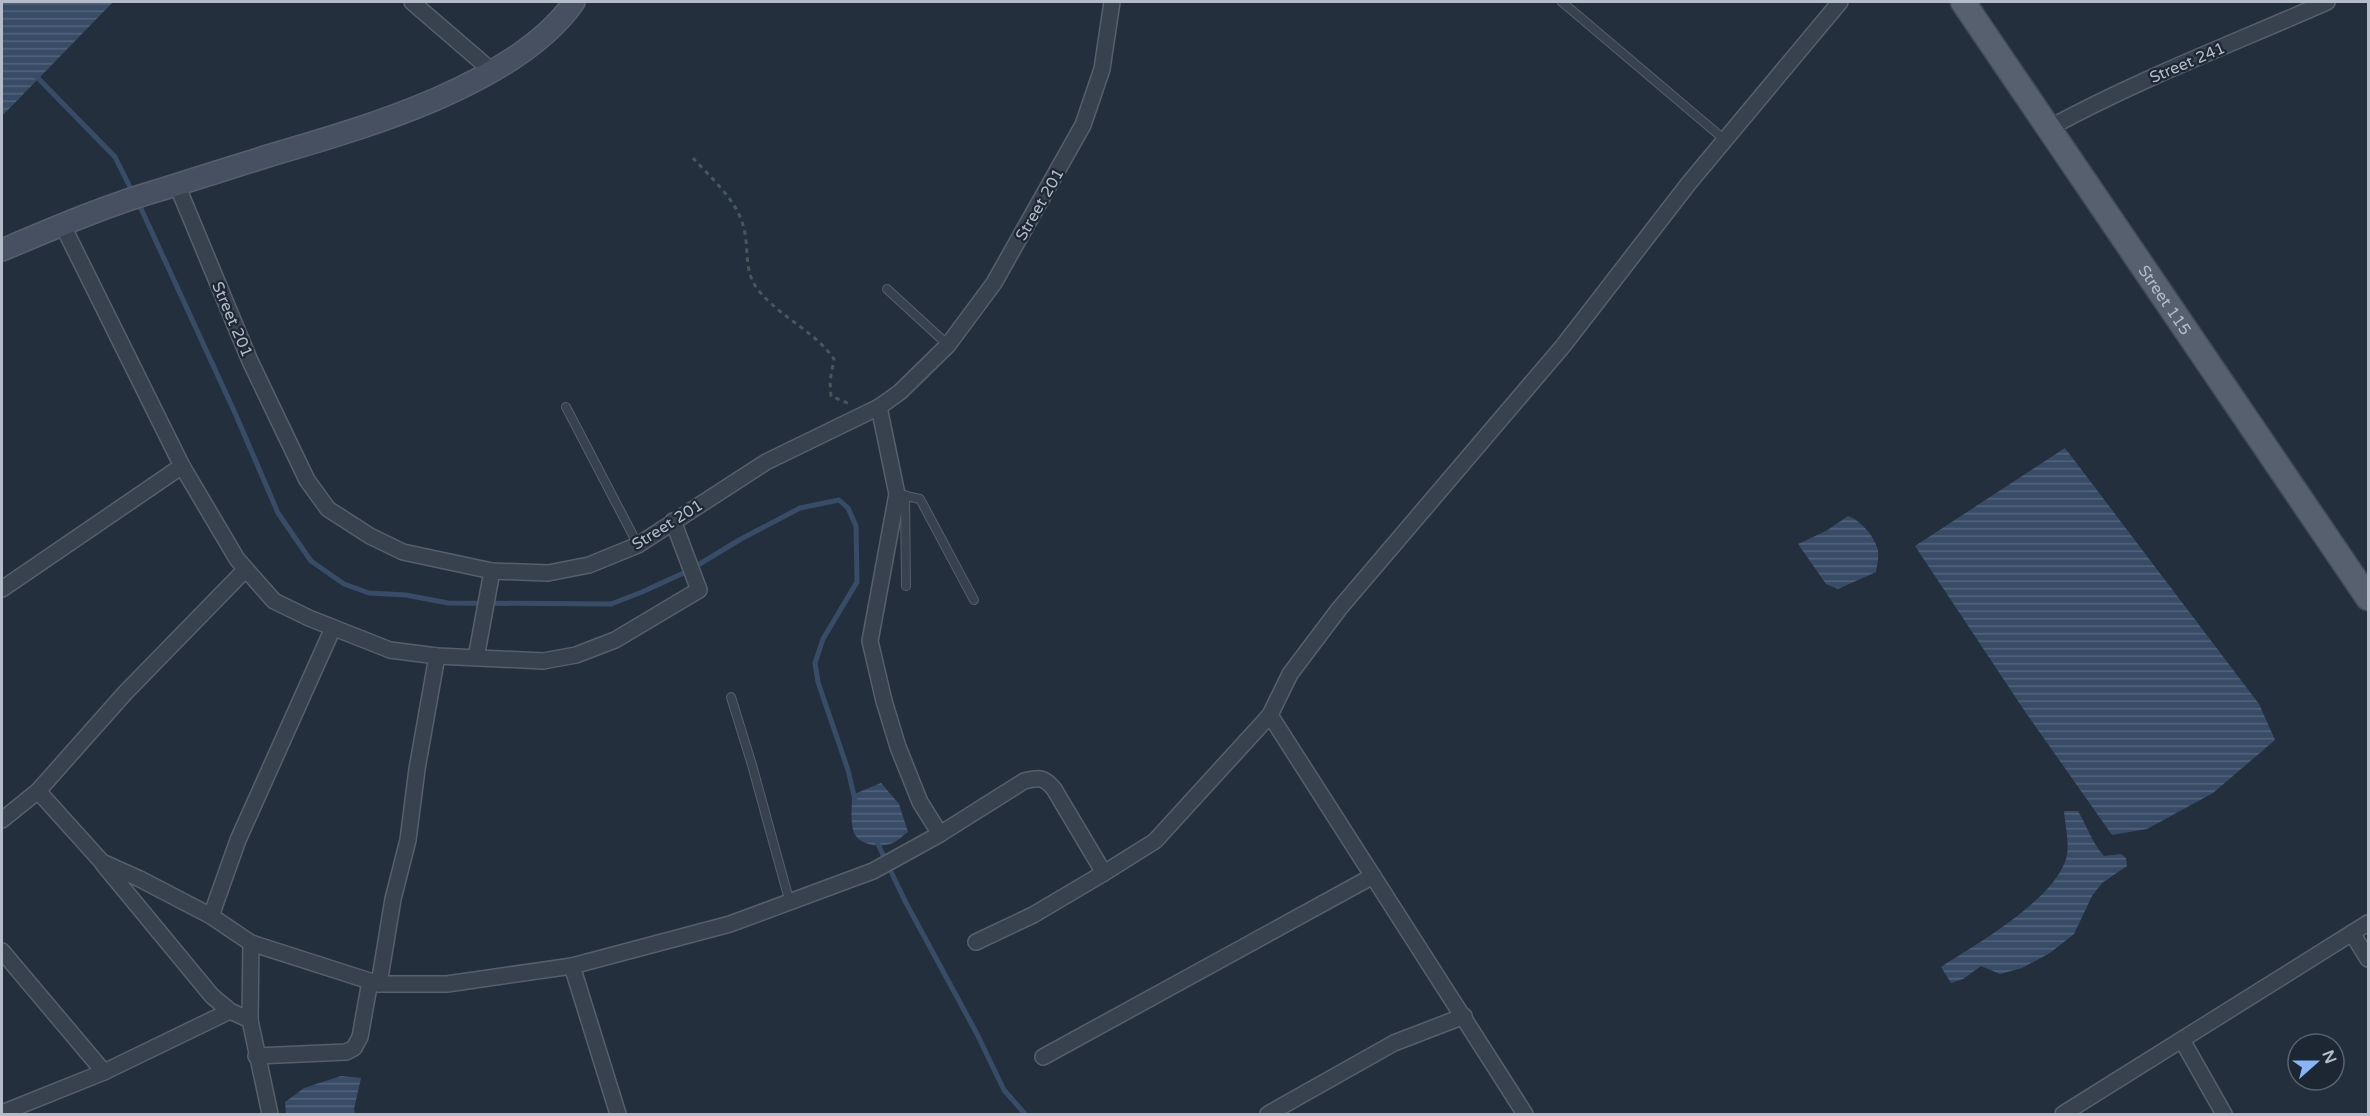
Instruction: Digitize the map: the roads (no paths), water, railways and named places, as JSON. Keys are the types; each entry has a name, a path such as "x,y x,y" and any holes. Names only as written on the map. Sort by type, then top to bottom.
{"main road":[{"name":"Street 115","path":"1963,2 2368,598"}],"street":[{"path":"412,2 492,71"},
{"path":"2,250 115,204 385,119 492,71 536,42 562,19 574,2"},
{"name":"Street 201","path":"170,187 308,480 328,509 370,536 403,552 492,571 548,573 589,566 638,545 766,462 872,410 900,392 948,345 994,283 1083,125 1102,69 1112,2"},
{"path":"976,942 1033,915 1155,841 1270,716 1290,674 1339,609 1563,346 1725,140 1840,2"},
{"name":"Street 241","path":"2049,128 2099,101 2177,65 2327,2"},
{"path":"62,225 182,466 245,570 274,601 333,628 390,650 437,656 543,661 576,655 615,640 699,590 673,521"},
{"path":"872,410 901,494 870,640 884,701 898,747 920,802 940,834"},
{"path":"2,589 182,466"},
{"path":"2,820 38,791 125,693 245,570"},
{"path":"476,658 492,571"},
{"path":"211,916 238,840 333,628"},
{"path":"256,1056 346,1052 354,1048 360,1037 408,840 417,769 437,656"},
{"path":"1270,716 1525,1114"},
{"path":"102,862 211,916 251,943 374,983 447,984 572,966 730,924 877,869 940,834 1024,781 1040,777 1054,789 1104,873"},
{"path":"38,791 102,862 212,996 230,1011 250,1020"},
{"path":"1043,1057 1373,876"},
{"path":"2063,1114 2368,923"},
{"path":"2352,933 2368,959"},
{"path":"251,943 250,1020 270,1114"},
{"path":"2,951 104,1072"},
{"path":"572,966 618,1114"},
{"path":"2,1113 104,1072 230,1011"},
{"path":"1268,1114 1394,1043 1464,1016"},
{"path":"2182,1040 2224,1114"}],"lane":[{"path":"1562,2 1725,140"},
{"path":"887,289 948,345"},
{"path":"566,407 638,545"},
{"path":"906,586 901,494 920,499 974,600"},
{"path":"731,697 790,903"}],"water":[{"path":"2,2 113,2 2,116"},
{"path":"2065,448 2259,704 2275,740 2213,793 2147,829 2112,835 2026,713 1915,546"},
{"path":"1848,516 1866,528 1878,550 1878,560 1876,572 1838,589 1826,584 1798,544 1826,531"},
{"path":"881,783 899,804 908,832 893,843 877,845 861,841 854,833 852,795"},
{"path":"2064,811 2078,811 2104,856 2121,854 2126,858 2127,866 2102,883 2092,896 2074,934 2050,953 2022,968 2000,974 1981,966 1963,979 1951,983 1941,967 2011,921 2044,892 2057,877 2068,850"},
{"path":"341,1076 361,1078 354,1109 355,1114 286,1114 285,1102 304,1088"}],"waterway":[{"path":"35,75 115,157 133,193"},
{"path":"138,202 235,413 278,513 311,561 344,584 369,593 406,595 448,603 611,604 688,571 741,539 800,508 839,500 848,508 856,526 857,582 823,639 815,663 818,682 848,770 855,800"},
{"path":"876,840 905,901 977,1034 1004,1090 1025,1114"}]}
